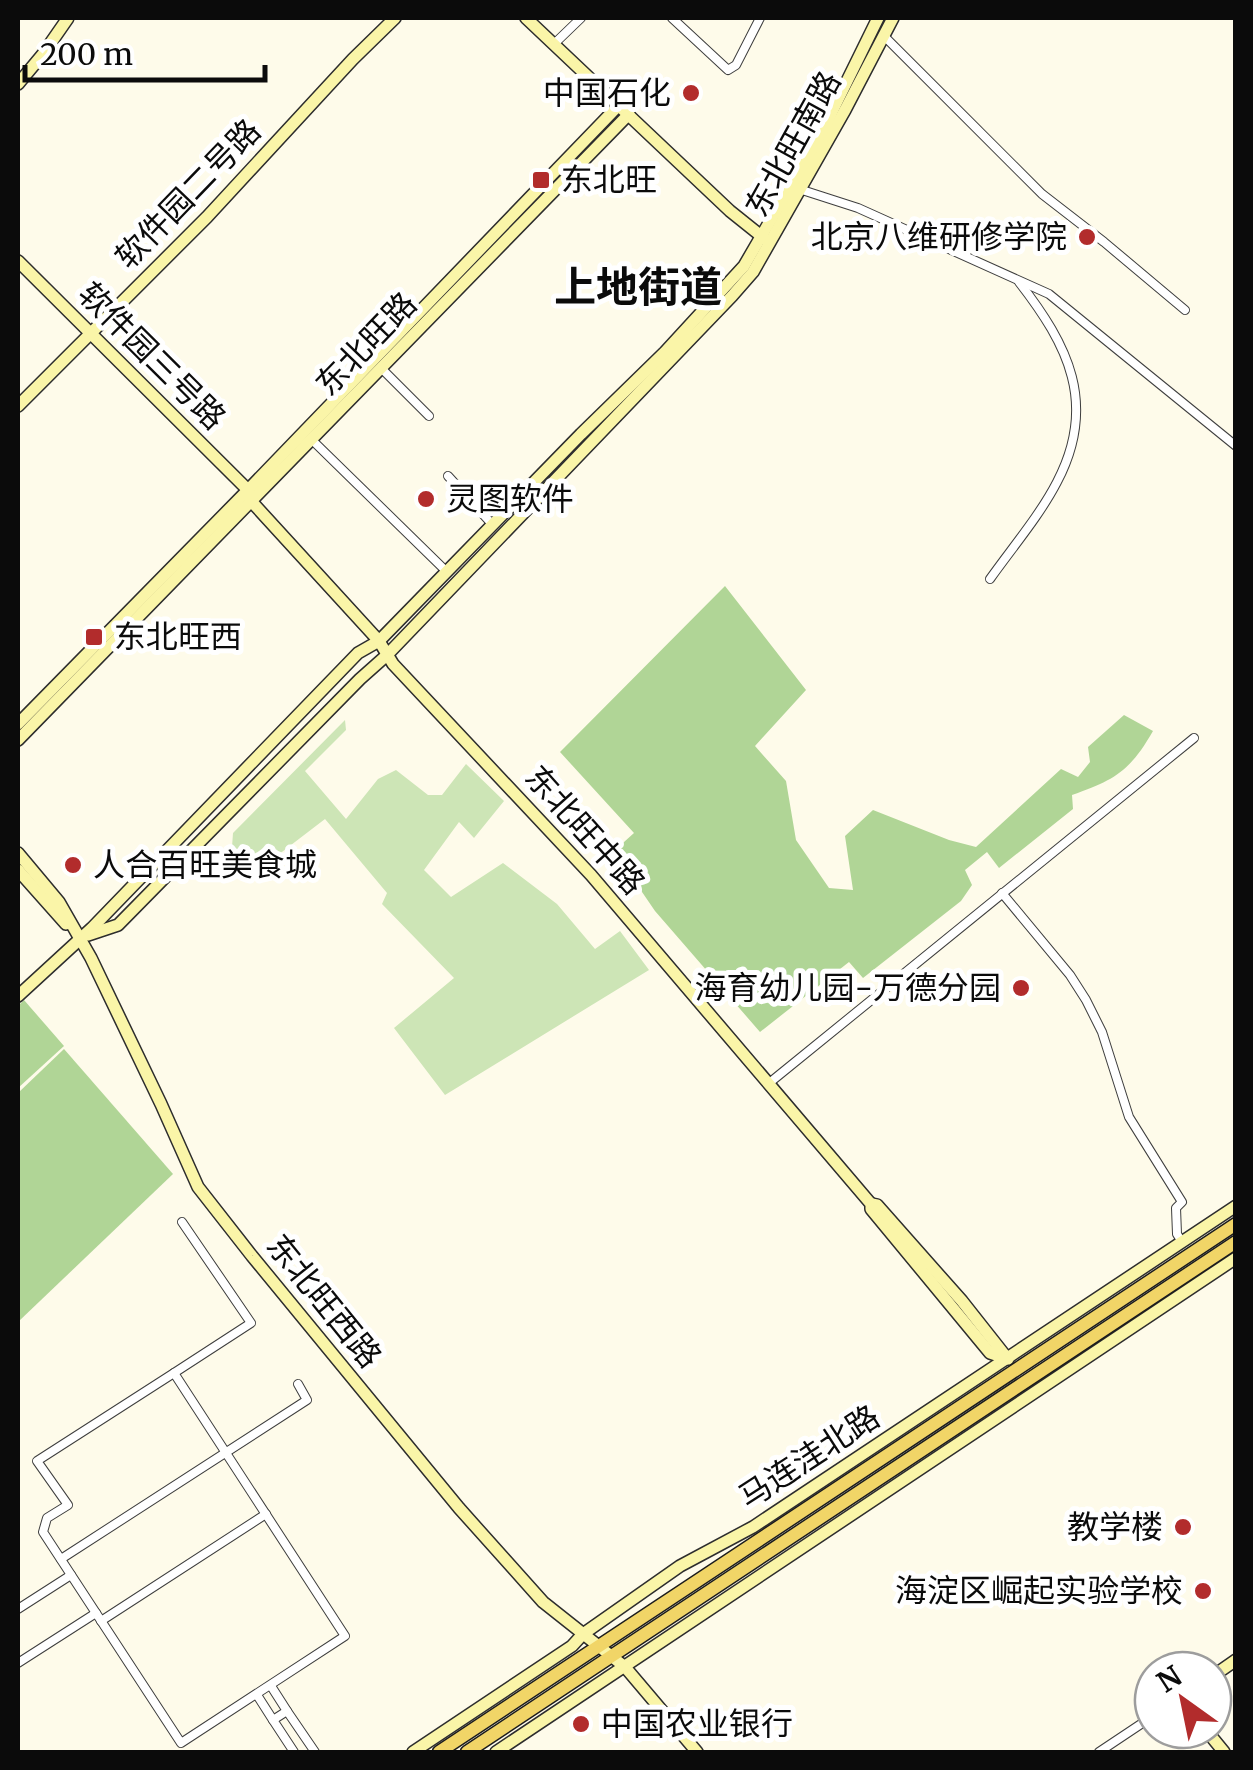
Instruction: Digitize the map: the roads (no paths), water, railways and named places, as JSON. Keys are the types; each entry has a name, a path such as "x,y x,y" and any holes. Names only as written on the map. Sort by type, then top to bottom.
{"main road":[{"name":"马连洼北路","path":"439,1752 1236,1224"},
{"name":"马连洼北路","path":"466,1752 613,1656 1017,1370 1072,1350 1234,1249"}],"street":[{"path":"18,84 68,18"},
{"name":"软件园二号路","path":"18,406 207,217 395,18"},
{"path":"526,18 764,239"},
{"path":"554,44 581,18"},
{"path":"672,18 728,70 736,65 760,18"},
{"name":"东北旺南路","path":"764,239 878,18"},
{"name":"东北旺南路","path":"764,239 799,189 893,18"},
{"path":"884,35 1042,194 1185,310"},
{"name":"东北旺路","path":"18,724 249,495 311,440 624,110"},
{"name":"东北旺路","path":"18,740 249,495 624,110"},
{"path":"799,189 858,208 1049,294 1236,446"},
{"path":"18,996 182,836 358,653 379,641 664,352 764,239"},
{"path":"79,938 118,925 387,655 732,296 753,272 764,239"},
{"name":"软件园三号路","path":"18,261 249,495"},
{"path":"990,579 1056,484 1070,454 1076,416 1074,378 1061,342 1016,278"},
{"path":"381,368 429,416"},
{"path":"311,440 446,571"},
{"path":"448,476 492,524"},
{"name":"东北旺中路","path":"249,495 379,641 393,664 591,874 870,1204 877,1204 907,1236 1017,1370"},
{"path":"768,1084 1194,738"},
{"name":"东北旺西路","path":"18,853 60,902 198,1187 458,1508 543,1602 625,1667 697,1752"},
{"name":"东北旺西路","path":"18,870 79,938"},
{"path":"496,1752 1119,1335 1234,1249 1220,1234 1177,1245 1176,1208 1182,1202 1129,1117 1102,1032 1070,974 1002,892"},
{"name":"马连洼北路","path":"412,1752 572,1646 583,1634 680,1566 1017,1370 1177,1245 1236,1206"},
{"path":"174,1373 345,1636 181,1744 44,1532 47,1518 68,1505 37,1461 251,1323 182,1222"},
{"path":"1072,1350 1119,1335"},
{"path":"61,1559 307,1400 298,1384"},
{"path":"18,1663 266,1514"},
{"path":"720,1566 753,1527"},
{"path":"18,1609 71,1574"},
{"path":"504,1692 548,1681"},
{"path":"271,1686 315,1752"},
{"path":"256,1695 294,1752"},
{"path":"273,1720 287,1710"},
{"path":"1099,1752 1133,1729"}],"place":[{"name":"中国石化","path":"691,93"},
{"name":"东北旺","path":"541,180"},
{"name":"北京八维研修学院","path":"1087,237"},
{"name":"灵图软件","path":"426,499"},
{"name":"东北旺西","path":"94,637"},
{"name":"人合百旺美食城","path":"73,865"},
{"name":"海育幼儿园-万德分园","path":"1021,988"},
{"name":"教学楼","path":"1183,1527"},
{"name":"海淀区崛起实验学校","path":"1203,1591"},
{"name":"中国农业银行","path":"581,1724"}],"district":[{"name":"上地街道","path":"638,287"}]}
